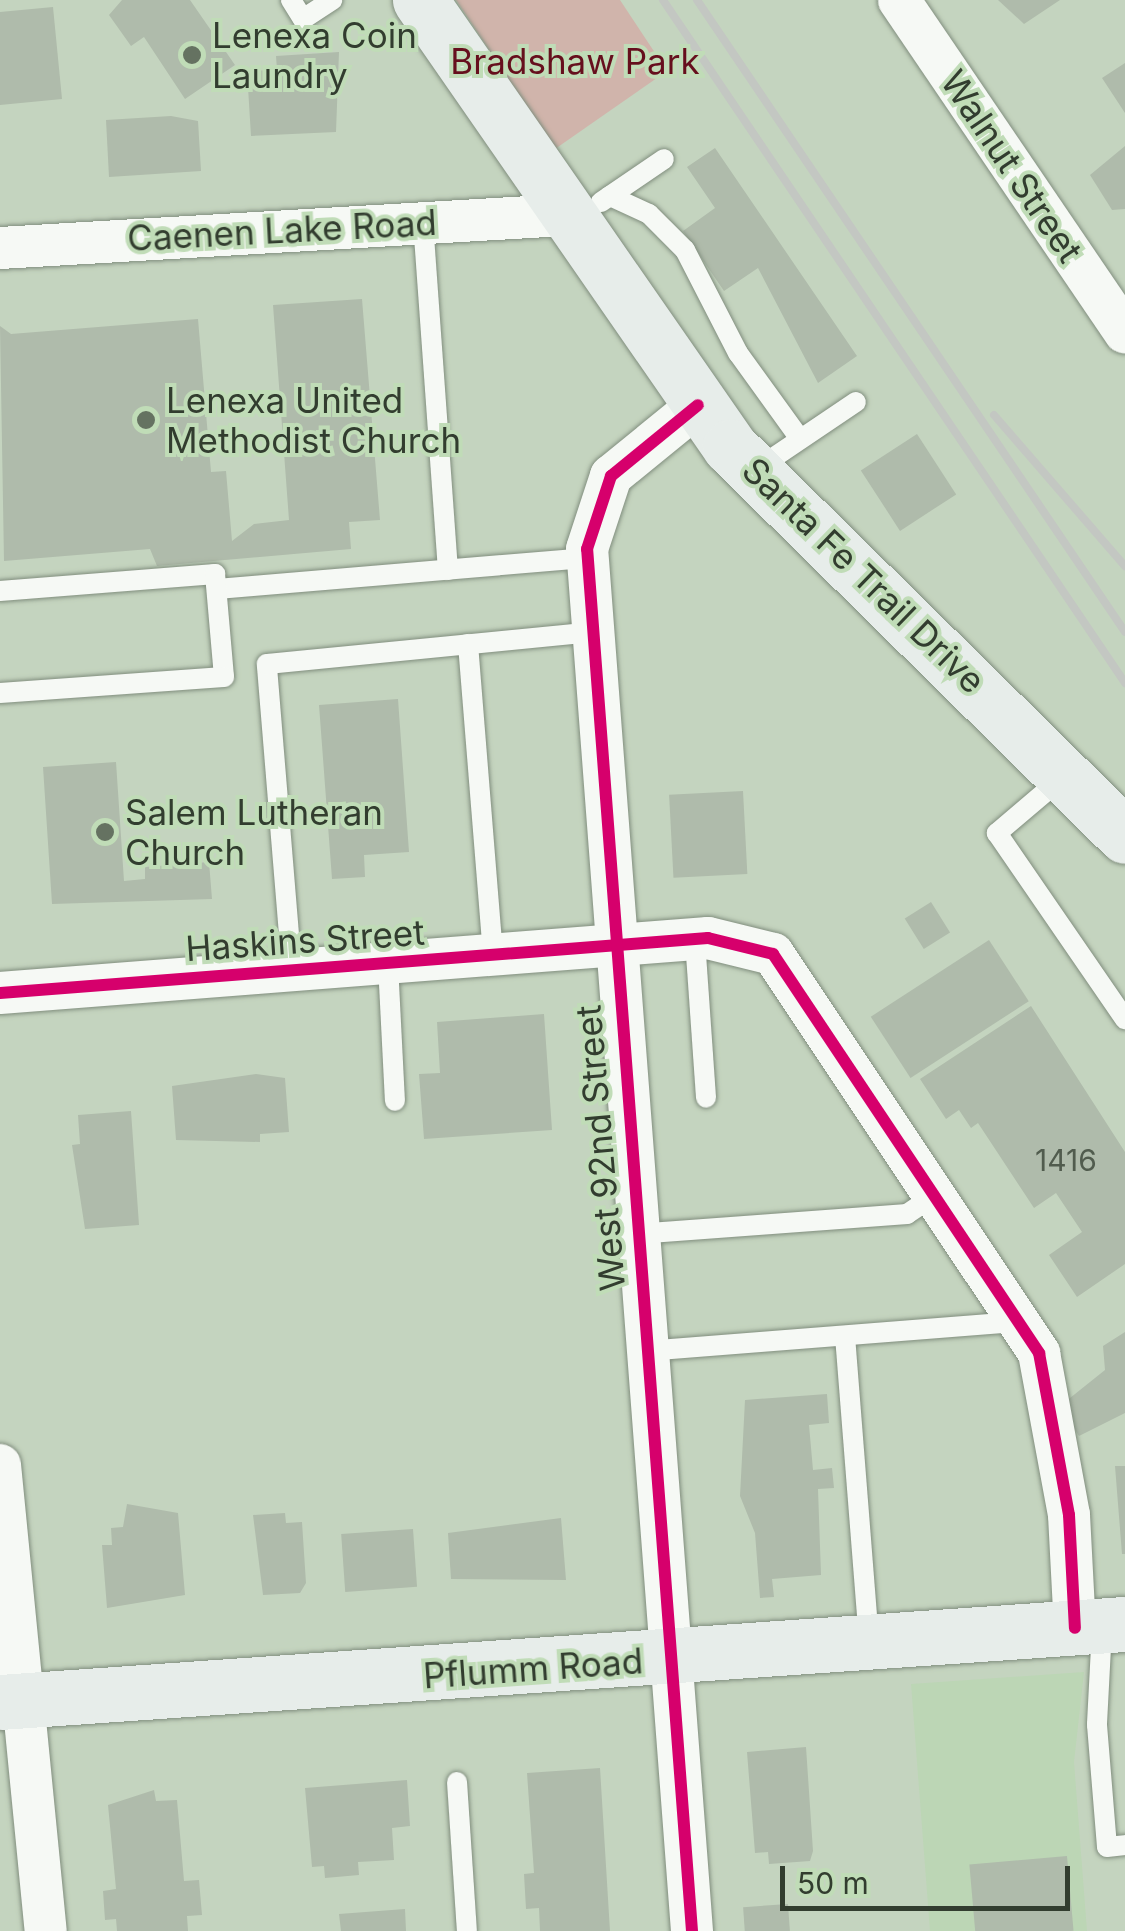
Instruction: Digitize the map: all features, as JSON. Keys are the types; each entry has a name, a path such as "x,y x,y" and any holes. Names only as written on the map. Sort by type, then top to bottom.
{"main road":[{"name":"Santa Fe Trail Drive","path":"420,0 581,211 698,405 752,472 1068,773 1125,836"},
{"name":"Pflumm Road","path":"12,1701 668,1660 1101,1626"}],"street":[{"name":"Walnut Street","path":"899,0 1118,305"},
{"name":"Caenen Lake Road","path":"0,248 581,211"},
{"name":"West 92nd Street","path":"692,1931 614,948 588,558 594,508 611,476 698,405"},
{"name":"Haskins Street","path":"0,994 695,940 734,939 772,954 1024,1322 1054,1416 1101,1626"},
{"path":"0,1465 12,1701 46,1931"}],"lane":[{"path":"291,0 303,19 332,0"},
{"path":"581,211 664,159"},
{"path":"581,211 650,214 685,250 738,353 800,439"},
{"path":"423,222 448,570"},
{"path":"752,472 856,402"},
{"path":"217,589 588,558"},
{"path":"0,591 216,574 224,677 0,693"},
{"path":"292,971 268,664 592,632"},
{"path":"468,644 493,956"},
{"path":"1068,773 996,833 1125,1019"},
{"path":"695,940 706,1098"},
{"path":"388,964 395,1101"},
{"path":"636,1234 907,1214 938,1193"},
{"path":"646,1352 1024,1322"},
{"path":"845,1336 869,1644"},
{"path":"1101,1626 1097,1725 1107,1846 1125,1845"},
{"path":"457,1782 468,1931"}],"shaded area":[{"path":"1084,1672 1074,1762 1087,1931 930,1931 911,1684"}],"green space":[{"name":"Bradshaw Park","path":"456,0 620,0 667,71 555,149"}],"building":[{"name":"Lenexa Coin Laundry","path":"122,0 190,0 235,65 185,99 144,37 131,46 109,15"},
{"path":"998,0 1060,0 1024,24"},
{"path":"53,7 62,99 0,105 0,12"},
{"path":"339,52 336,132 251,136 247,71 277,70 276,56"},
{"path":"1125,63 1125,113 1102,78"},
{"path":"171,116 198,121 201,171 109,177 106,120"},
{"path":"1125,146 1125,209 1112,210 1090,175"},
{"path":"715,148 857,356 818,383 758,268 724,291 683,231 715,208 687,167"},
{"path":"362,299 380,520 349,522 351,549 157,566 150,549 4,561 0,326 11,334 198,319 211,472 226,471 232,541 254,524 289,520 273,305"},
{"path":"917,434 956,494 900,531 861,470"},
{"path":"398,699 409,852 364,855 365,877 332,879 319,705"},
{"path":"116,762 124,881 145,879 145,867 209,862 212,899 52,904 43,767"},
{"path":"743,791 747,874 673,878 669,795"},
{"path":"931,902 950,933 924,949 905,918"},
{"path":"989,940 1029,1001 911,1078 871,1017"},
{"path":"1031,1006 1125,1152 1125,1264 1077,1297 1049,1255 1082,1232 1056,1193 1034,1208 978,1123 971,1128 959,1110 946,1119 920,1079"},
{"path":"544,1014 552,1130 424,1139 419,1074 440,1073 437,1022"},
{"path":"256,1074 285,1078 289,1132 260,1134 260,1142 176,1140 172,1086"},
{"path":"131,1111 139,1225 85,1229 72,1145 80,1144 78,1115"},
{"path":"1125,1332 1125,1413 1079,1436 1060,1406 1105,1370 1103,1346"},
{"path":"827,1394 829,1423 809,1425 813,1470 832,1468 834,1488 818,1489 821,1575 772,1579 774,1597 760,1598 755,1533 740,1496 745,1400"},
{"path":"1115,1466 1125,1466 1125,1554 1122,1554"},
{"path":"127,1504 178,1513 185,1595 107,1608 102,1545 112,1545 111,1528 123,1527"},
{"path":"285,1513 286,1523 302,1522 306,1583 300,1593 263,1595 253,1515"},
{"path":"561,1518 566,1580 451,1579 448,1533"},
{"path":"413,1529 417,1587 345,1592 341,1534"},
{"path":"806,1747 813,1851 810,1861 769,1864 768,1852 755,1853 747,1752"},
{"path":"600,1768 610,1931 540,1931 539,1908 526,1909 524,1874 534,1873 527,1773"},
{"path":"407,1780 410,1826 392,1828 394,1860 358,1862 359,1875 325,1878 324,1866 312,1867 305,1788"},
{"path":"154,1790 156,1801 177,1800 184,1881 199,1880 202,1915 187,1916 188,1931 117,1931 116,1919 105,1920 103,1891 116,1889 108,1805"},
{"path":"1067,1856 1074,1931 975,1931 969,1865"},
{"path":"788,1904 790,1931 745,1931 743,1907"},
{"path":"405,1909 406,1931 341,1931 339,1914"}],"railway":[{"path":"663,0 1125,683"},
{"path":"697,0 1125,632"},
{"path":"994,415 1125,566"}],"cycle path":[{"path":"692,1931 587,549 611,476 698,405"},
{"path":"0,993 708,938 773,954 1039,1353 1069,1515 1075,1628"}],"place":[{"name":"Lenexa Coin Laundry","path":"192,55"},
{"name":"Lenexa United Methodist Church","path":"146,420"},
{"name":"Salem Lutheran Church","path":"105,832"}]}
